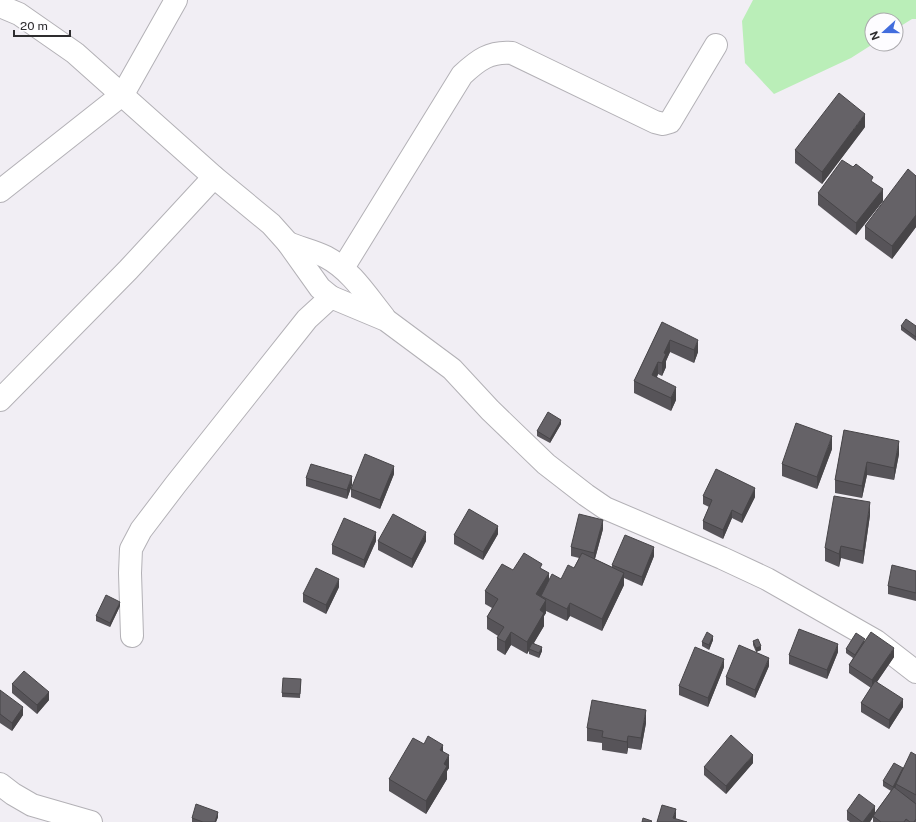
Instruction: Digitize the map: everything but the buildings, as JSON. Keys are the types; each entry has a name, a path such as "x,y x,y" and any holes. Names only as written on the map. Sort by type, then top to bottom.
{"street":[{"path":"0,191 123,94 176,0"},
{"path":"1,8 19,14 75,53 123,94 214,177 271,224 288,243 320,288 331,297 386,320 452,369 490,410 546,464 605,508 767,579 876,641 916,672"},
{"path":"343,268 462,75 474,64 489,55 500,52 512,53 655,122 664,124 670,122 716,45"},
{"path":"0,400 128,270 214,177"},
{"path":"288,243 326,257 343,268 357,283 386,320"},
{"path":"132,636 130,573 131,549 141,530 307,319 331,297"},
{"path":"0,784 13,794 32,805 91,822"}],"green space":[{"path":"753,0 916,0 916,19 912,19 904,24 904,12 864,12 864,50 851,58 774,94 745,63 742,21"}]}
